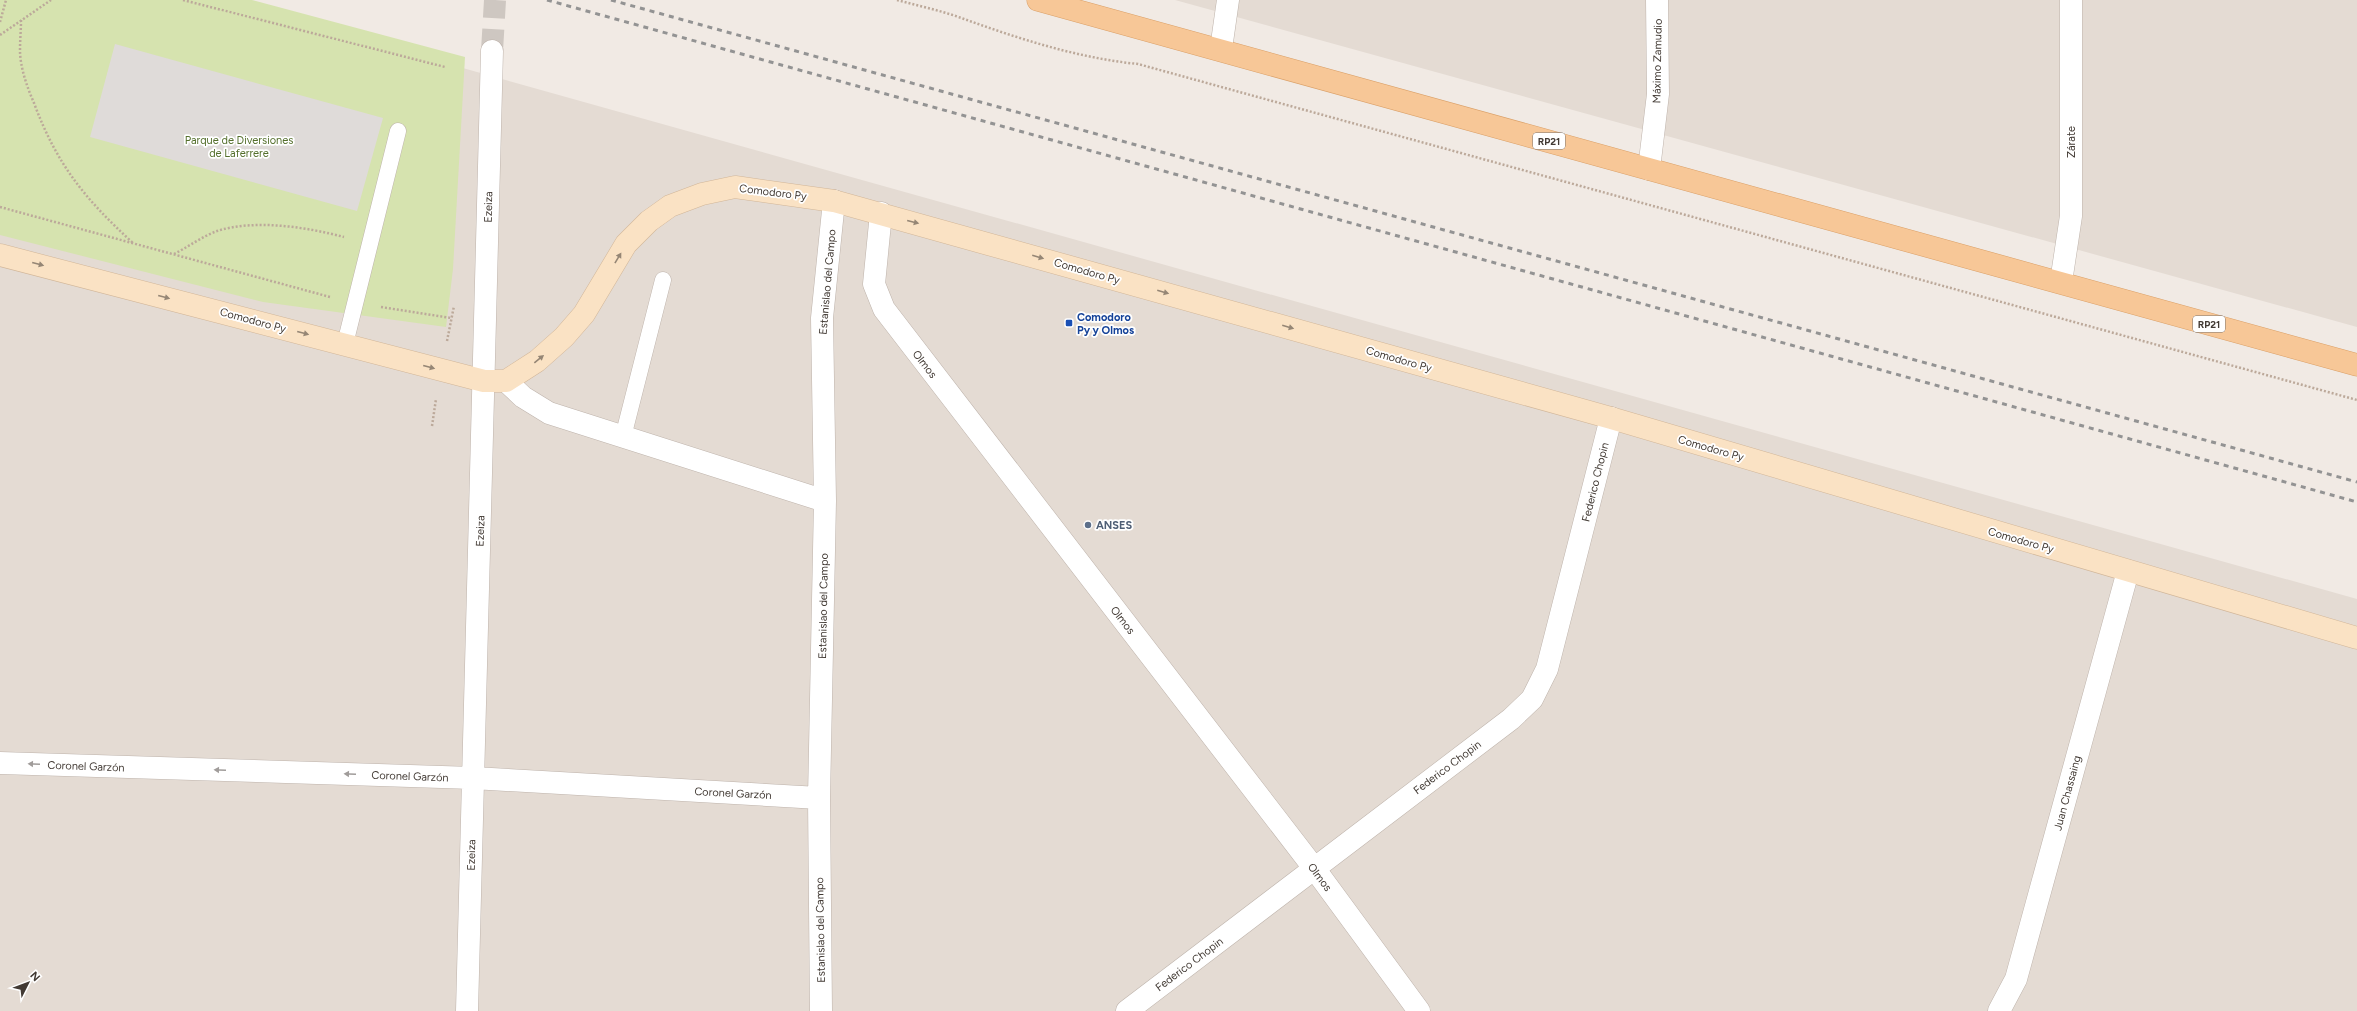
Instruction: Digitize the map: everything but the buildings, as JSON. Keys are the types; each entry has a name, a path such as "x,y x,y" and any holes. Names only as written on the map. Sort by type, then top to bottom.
{"main road":[{"name":"RP21","path":"1038,0 1222,49 2357,365"},
{"name":"Comodoro Py","path":"0,255 484,381 506,381 537,361 564,338 584,314 626,244 650,221 670,206 702,194 735,187 834,201 1611,418 2128,572 2357,638"}],"street":[{"path":"1222,49 1228,0"},
{"name":"Máximo Zamudio","path":"1649,169 1658,94 1657,0"},
{"name":"Zárate","path":"2061,282 2070,216 2071,0"},
{"name":"Ezeiza","path":"467,1011 492,51"},
{"name":"Estanislao del Campo","path":"821,1011 819,798 825,501 822,318 834,201"},
{"name":"Olmos","path":"881,213 874,284 884,309 1314,868 1419,1011"},
{"path":"506,381 523,397 549,413 825,501"},
{"name":"Federico Chopin","path":"1127,1011 1511,719 1532,699 1547,669 1611,418"},
{"name":"Juan Chassaing","path":"2000,1010 2016,979 2128,572"},
{"name":"Coronel Garzón","path":"0,763 473,778 819,798"}],"lane":[{"path":"345,344 398,131"},
{"path":"623,437 663,280"}],"path":[{"path":"0,22 6,0"},
{"path":"0,35 51,0"},
{"path":"183,0 445,67"},
{"path":"897,0 964,18 989,29 1102,60 1138,64 2357,400"},
{"path":"22,20 20,51 28,89 43,127 70,176 103,216 134,244"},
{"path":"0,207 355,304 452,318"},
{"path":"174,254 216,232 243,225 317,230 370,244"}],"shaded area":[{"path":"0,0 220,0 2357,599 2357,1011 0,1011"},
{"path":"1175,0 2357,0 2357,327"},
{"path":"115,44 383,118 357,211 90,137"}],"green space":[{"name":"Parque de Diversiones de Laferrere","path":"0,0 252,0 465,57 453,269 446,327 263,302 0,235"}],"tunnel":[{"path":"492,51 495,0"}],"railway":[{"path":"547,0 2357,502"},
{"path":"611,0 2357,482"}],"place":[{"name":"Comodoro Py y Olmos","path":"1069,323"},
{"name":"ANSES","path":"1088,525"}]}
